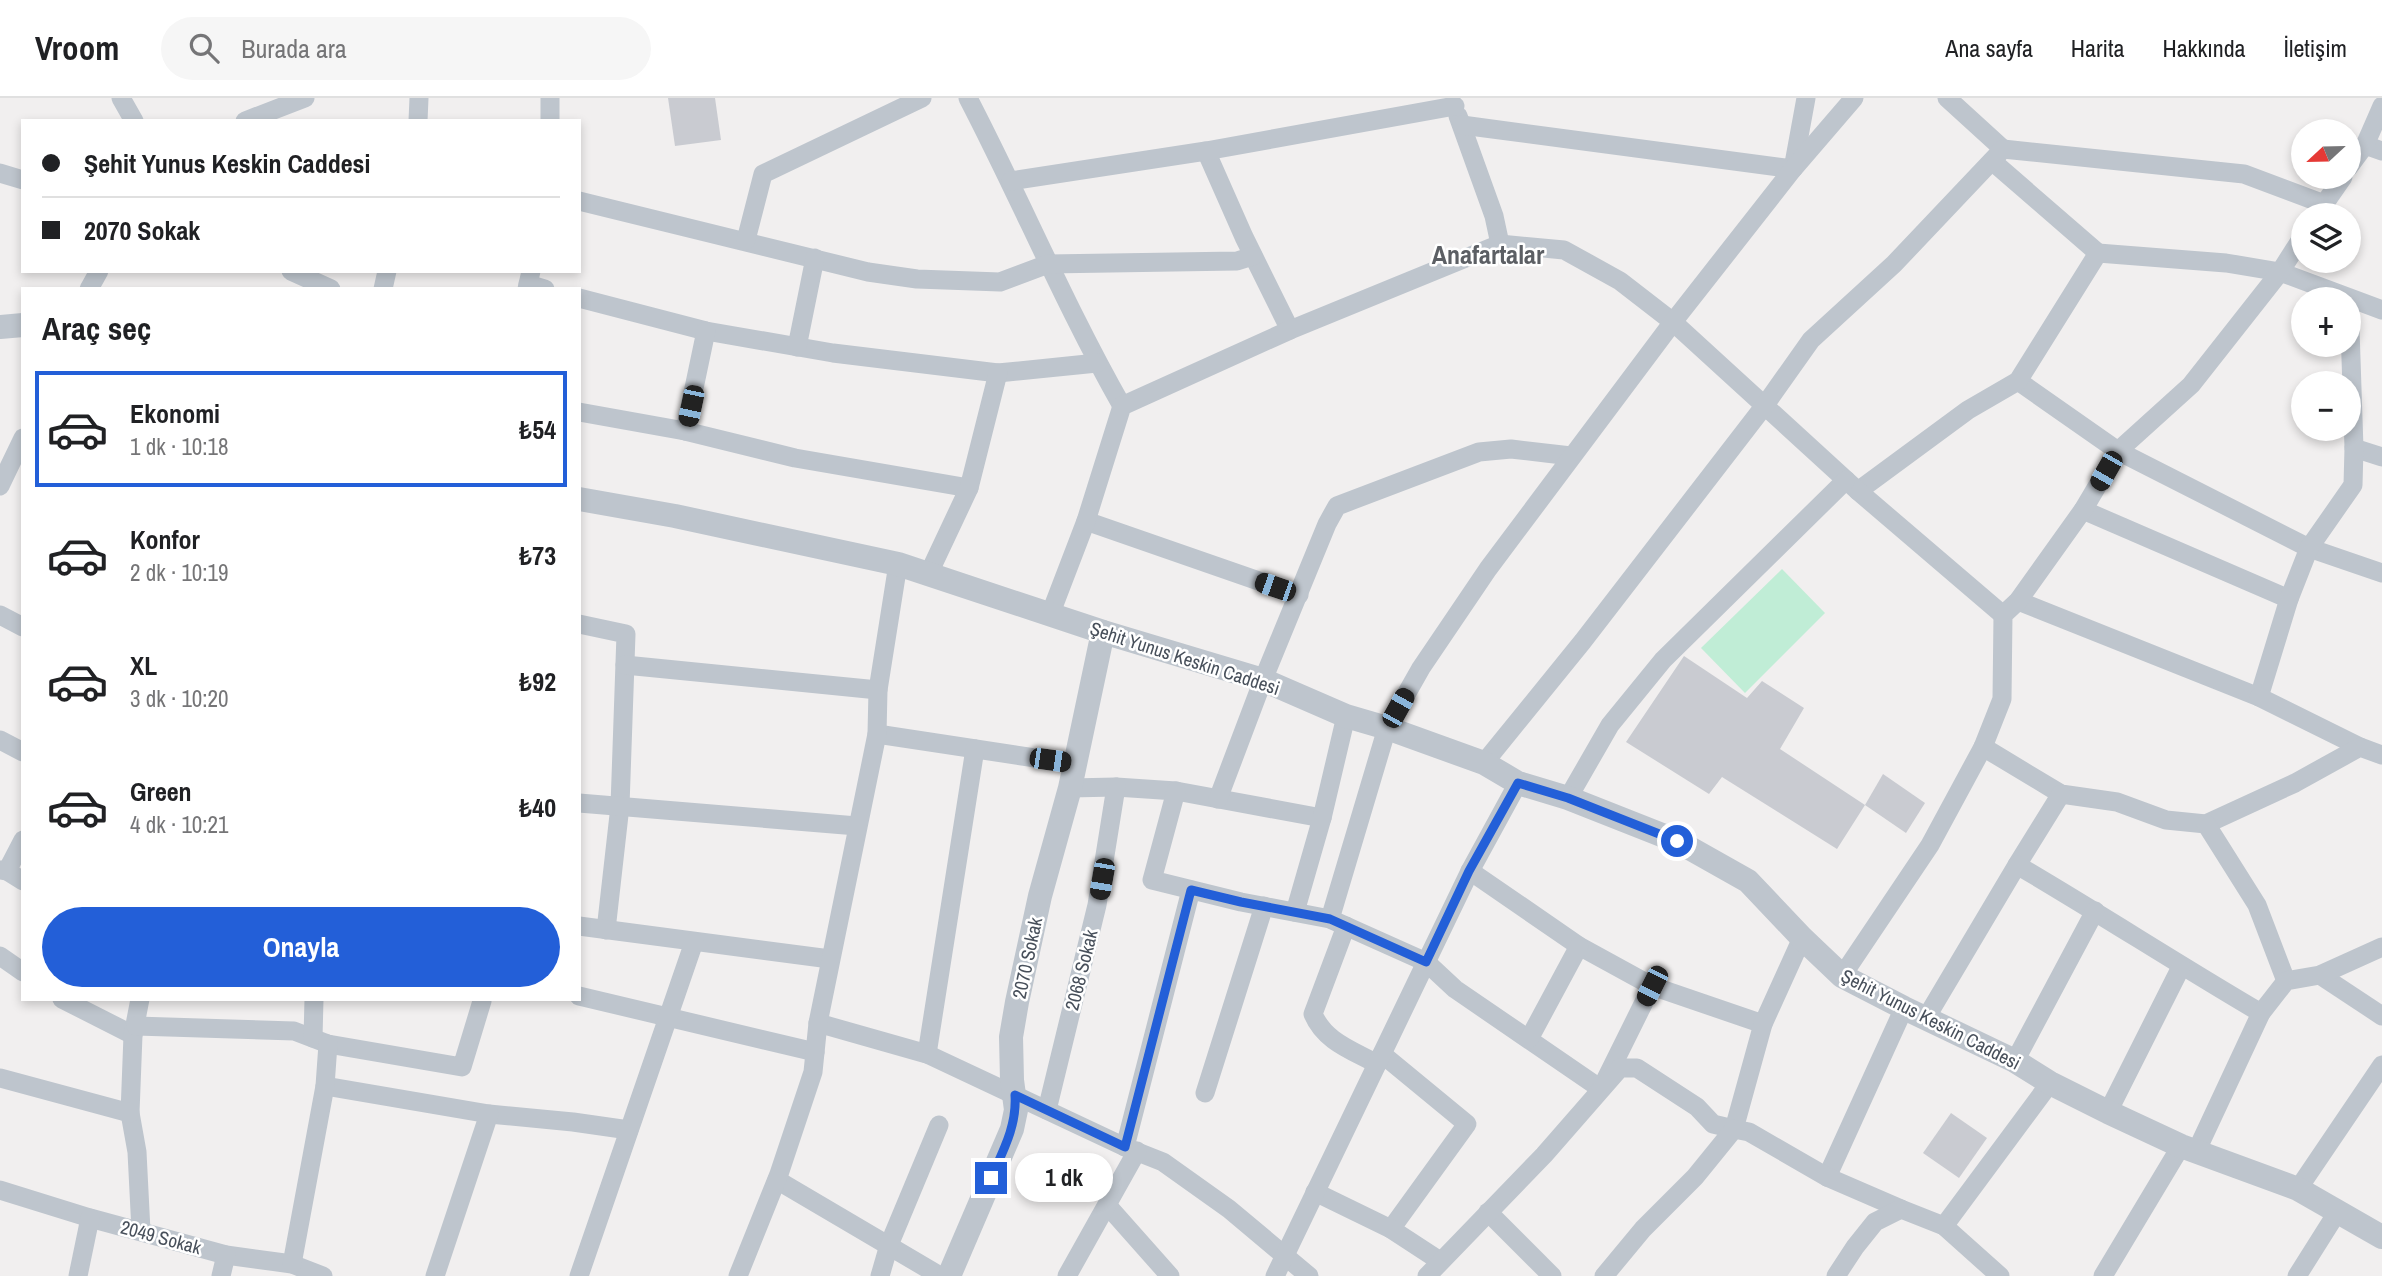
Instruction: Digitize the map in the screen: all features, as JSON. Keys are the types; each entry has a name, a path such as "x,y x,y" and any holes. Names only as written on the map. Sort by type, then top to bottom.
{"street":[{"path":"121,98 133,119"},
{"path":"251,119 305,98"},
{"path":"418,119 419,98"},
{"path":"550,98 550,119"},
{"path":"746,240 763,174 922,98"},
{"path":"968,98 1011,181 1048,264 1122,406 1086,521 1050,615"},
{"path":"1793,169 1806,98"},
{"path":"1391,1229 1467,1124 1380,1059 1330,1039 1319,1029 1313,1014 1387,728 1421,668 1488,569 1571,456 1793,169 1852,98"},
{"path":"1947,98 1998,155 2098,253 2226,263 2280,272 2318,287"},
{"path":"1011,181 1206,151 1456,102 1494,216 1500,244"},
{"path":"2374,148 2382,106"},
{"path":"1462,125 1793,169"},
{"path":"1206,151 1290,330"},
{"path":"1998,155 2244,174 2305,203"},
{"path":"1484,763 1583,641 1765,405 1811,340 1894,264 1998,155"},
{"path":"0,173 21,179"},
{"path":"581,201 868,272 917,279 1000,282 1048,264 1237,261 1253,256"},
{"path":"1122,406 1290,330 1500,244 1564,250 1620,281 1673,322 1852,485 2003,615"},
{"path":"1568,798 1610,724 1663,660 1852,485 1968,410 2018,382 2098,253"},
{"path":"1842,976 1930,845 1983,747 2003,699 2003,615 2018,601 2083,510 2118,451 2191,385 2291,255"},
{"path":"797,346 815,258"},
{"path":"295,273 327,287"},
{"path":"581,299 706,331 998,373 1097,362"},
{"path":"2361,303 2382,310"},
{"path":"0,327 21,325"},
{"path":"685,431 706,331"},
{"path":"2259,697 2289,599 2309,548 2353,485 2351,357"},
{"path":"929,573 969,488 998,373"},
{"path":"2018,382 2118,451 2309,548 2382,573"},
{"path":"581,412 685,431 795,458 969,488"},
{"path":"0,486 21,442"},
{"path":"2354,447 2382,457"},
{"path":"1218,799 1263,680 1327,524 1337,506 1479,452 1510,449 1571,456"},
{"name":"Şehit Yunus Keskin Caddesi","path":"581,499 675,516 929,573 1103,632 1263,680 1346,716 1484,763 1518,783 1568,798 1677,841 1748,881 1842,976 2015,1061 2050,1083 2108,1112 2189,1148 2298,1189 2382,1237"},
{"path":"2083,510 2289,599"},
{"path":"1086,521 1299,595"},
{"path":"738,1276 777,1180 813,1072 818,1023 877,734 878,690 898,564"},
{"path":"2018,601 2259,697 2360,747 2382,755"},
{"path":"0,615 21,626"},
{"path":"581,624 626,634 620,806 606,930"},
{"name":"2070 Sokak","path":"948,1276 1013,1129 1016,1110 1011,1071 1011,1037 1017,1002 1040,896 1072,776 1103,632"},
{"path":"625,665 878,690"},
{"path":"1295,912 1322,818 1346,716"},
{"path":"877,734 975,749 1116,787 1176,791 1322,818"},
{"path":"0,740 21,751"},
{"path":"1983,747 2061,794 2118,802 2166,820 2206,824 2295,783 2360,747"},
{"path":"927,1054 975,749"},
{"path":"1275,1276 1469,871 1518,783"},
{"name":"2068 Sokak","path":"1047,1110 1097,905 1116,787"},
{"path":"1176,791 1152,880 1338,922 1426,962 1455,989 1601,1089"},
{"path":"1826,1177 1915,1013 2017,865 2061,794"},
{"path":"581,803 858,826"},
{"path":"2206,824 2257,905 2286,981"},
{"path":"10,874 21,845"},
{"path":"2017,865 2095,911 2181,967 2261,1013"},
{"path":"1469,871 1579,946 1652,986 1763,1024"},
{"path":"1067,1276 1107,1205 1131,1149 1191,890"},
{"path":"1205,1093 1264,906"},
{"path":"2015,1061 2095,911"},
{"path":"581,926 830,960"},
{"path":"1608,1274 1643,1229 1695,1177 1734,1129 1763,1024 1802,938"},
{"path":"579,1276 694,942"},
{"path":"1529,1039 1579,946"},
{"path":"2104,1276 2189,1148 2261,1013 2286,981 2320,975 2382,947"},
{"path":"0,956 21,971"},
{"path":"2108,1112 2181,967"},
{"path":"2320,975 2382,1016"},
{"path":"1601,1089 1652,986"},
{"path":"581,996 815,1052"},
{"path":"67,1001 134,1030 293,1031 321,1041 462,1067 483,1001"},
{"path":"140,1001 134,1030 130,1113 137,1152 141,1231"},
{"path":"292,1264 325,1086 314,1001"},
{"path":"818,1023 927,1054 1163,1162 1229,1209 1309,1276"},
{"path":"2298,1189 2382,1065"},
{"path":"1315,1192 1391,1229 1434,1268 1544,1155 1620,1068 1637,1068 1697,1107 1713,1124 1749,1132 1826,1177 1944,1226 2000,1276"},
{"path":"0,1078 130,1113"},
{"path":"1944,1226 2050,1083"},
{"path":"325,1086 489,1114 629,1130"},
{"path":"435,1276 489,1114"},
{"path":"880,1276 889,1245 939,1125"},
{"path":"777,1180 940,1276"},
{"name":"2049 Sokak","path":"0,1190 90,1219 226,1255 292,1264 323,1276"},
{"path":"1107,1205 1170,1276"},
{"path":"1836,1276 1875,1222 1901,1209"},
{"path":"2297,1276 2338,1211"},
{"path":"1488,1212 1552,1276"},
{"path":"78,1276 90,1219"},
{"path":"221,1276 226,1255"}],"green space":[{"path":"1782,569 1825,613 1745,693 1701,648"}],"building":[{"path":"668,98 715,98 721,140 675,146"},
{"path":"1684,656 1747,698 1762,681 1804,708 1780,749 1865,805 1837,849 1722,777 1709,794 1626,742"},
{"path":"1883,774 1925,803 1906,833 1865,805"},
{"path":"1951,1113 1987,1138 1959,1178 1923,1153"}],"district":[{"name":"Anafartalar","path":"1488,255"}],"route":[{"path":"991,1178 1013,1129 1015,1095 1125,1147 1191,890 1330,919 1426,962 1469,871 1518,783 1568,798 1677,841"}]}
